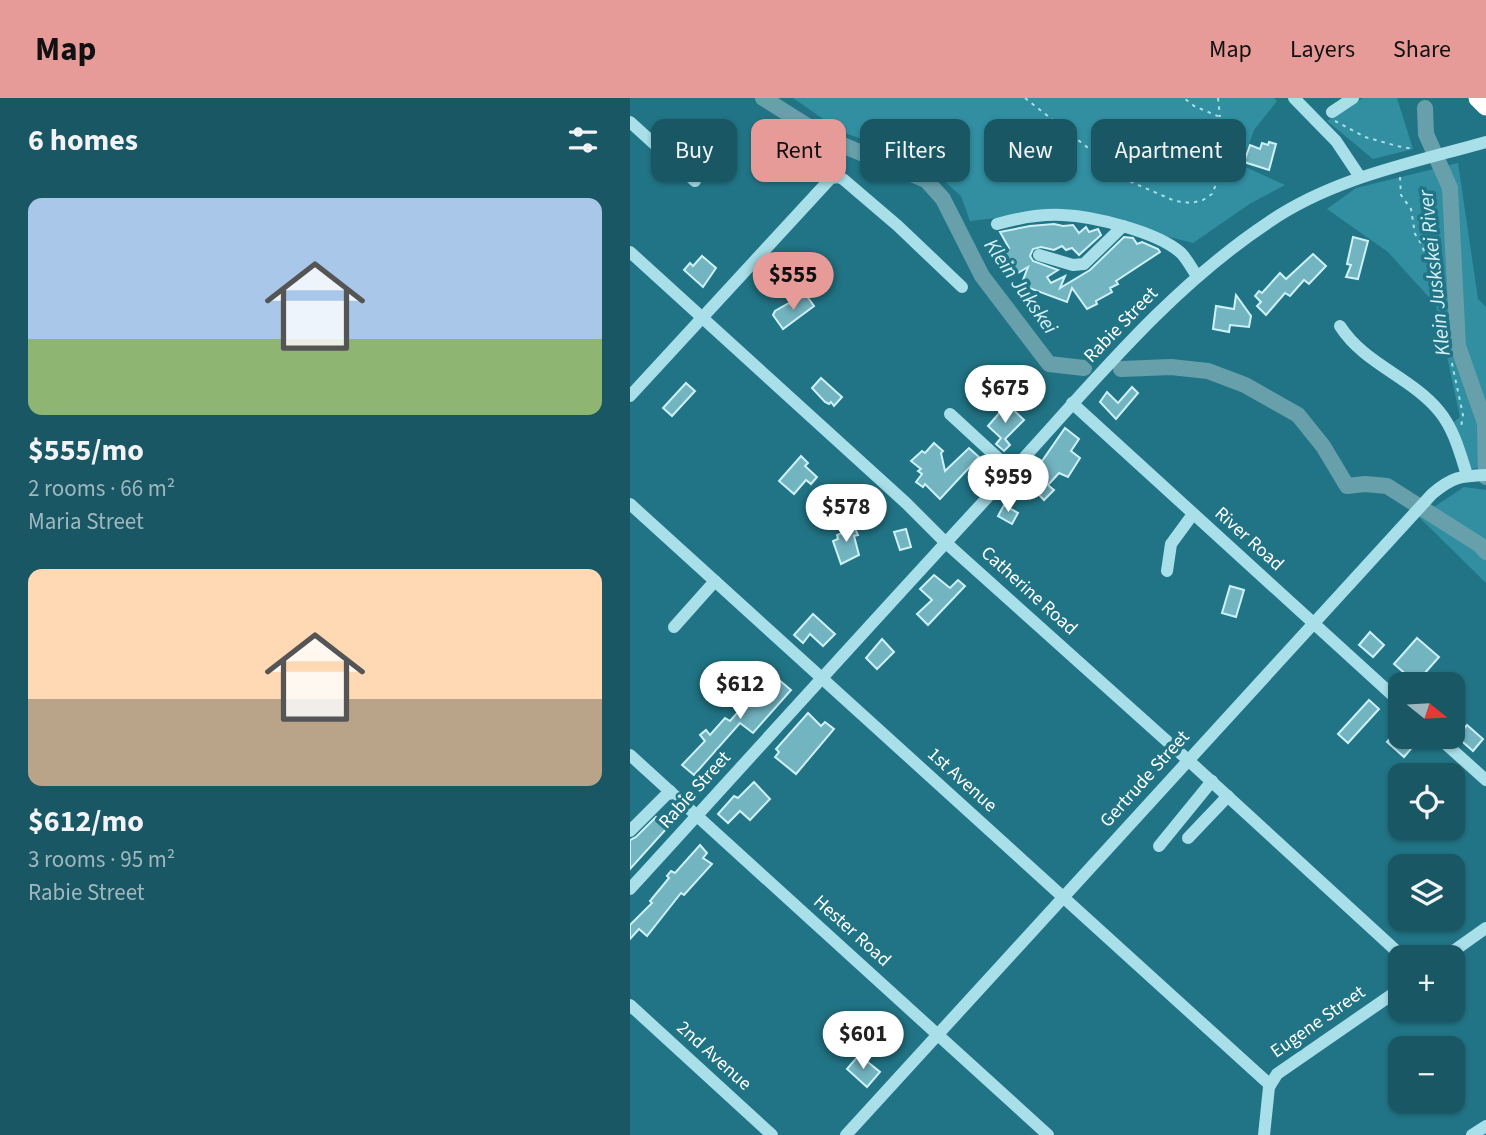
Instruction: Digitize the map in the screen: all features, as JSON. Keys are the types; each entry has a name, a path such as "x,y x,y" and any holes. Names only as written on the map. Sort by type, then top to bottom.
{"street":[{"path":"1294,98 1336,141 1360,177"},
{"path":"1331,116 1353,98"},
{"path":"630,122 651,141"},
{"name":"Rabie Street","path":"630,889 1072,404 1166,304 1197,276 1270,221 1301,203 1360,177 1486,142"},
{"path":"630,396 835,177 841,177 962,286"},
{"path":"997,225 1015,218 1063,215 1123,226 1150,235 1181,253 1197,276"},
{"path":"1039,255 1073,265 1084,264 1123,226"},
{"name":"Catherine Road","path":"630,252 1390,945"},
{"path":"1340,326 1357,348 1427,398 1439,410 1476,475"},
{"name":"River Road","path":"1072,404 1388,691"},
{"path":"950,414 1012,471"},
{"name":"Gertrude Street","path":"846,1135 1429,497 1445,483 1476,475"},
{"name":"1st Avenue","path":"630,504 1269,1084"},
{"path":"1167,571 1171,544 1194,514"},
{"path":"674,627 715,581"},
{"path":"1451,749 1486,780"},
{"name":"Hester Road","path":"630,755 1048,1135"},
{"path":"1159,846 1212,781"},
{"path":"630,831 670,791"},
{"path":"1188,838 1228,796"},
{"path":"1462,945 1486,928"},
{"name":"Eugene Street","path":"1264,1135 1269,1084 1277,1074 1388,997"},
{"name":"2nd Avenue","path":"630,1005 772,1135"},
{"path":"1472,1135 1486,1126"}],"path":[{"path":"1025,98 1097,155 1112,160 1129,181 1175,201 1191,203 1212,194 1221,172 1226,144 1218,98"},
{"path":"1184,98 1194,106 1220,117"},
{"path":"1331,116 1365,137 1413,149"},
{"path":"1400,177 1401,195 1411,209 1415,234 1422,245 1437,293 1463,415 1461,427"}],"shaded area":[{"path":"793,98 1274,98 1277,101 1254,130 1246,152 1246,119 1091,119 1091,182 1246,182 1246,167 1285,185 1251,203 1193,243 1058,211 970,221 961,196 945,182 970,182 970,119 860,119 860,138 846,133 846,119 823,119"},
{"path":"1363,98 1397,98 1413,149 1373,159 1327,121"},
{"path":"1458,163 1478,299 1486,307 1486,467 1471,469 1454,422 1460,417 1436,305 1388,252 1327,209 1356,188"},
{"path":"1464,487 1486,490 1486,583 1419,517"}],"building":[{"path":"1269,142 1276,144 1269,170 1246,163 1250,145 1260,149 1262,143 1268,145"},
{"path":"1054,224 1073,225 1079,233 1086,227 1089,232 1098,229 1101,235 1079,255 1072,248 1066,250 1062,246 1054,250 1041,247 1033,249 1030,256 1033,261 1058,270 1047,277 1051,283 1065,276 1060,288 1090,270 1124,237 1133,238 1137,244 1142,242 1160,252 1116,281 1118,284 1110,288 1112,292 1087,309 1072,288 1067,302 1021,285 1028,267 1013,276 1000,254 1009,248 1000,232"},
{"path":"1353,237 1368,241 1358,279 1346,277 1351,265 1347,264"},
{"path":"1313,254 1326,266 1309,284 1304,280 1290,296 1285,293 1266,315 1257,306 1261,302 1255,296 1259,291 1262,293 1280,273 1286,279"},
{"path":"702,256 716,268 703,287 684,270 690,263 693,266"},
{"path":"806,295 814,306 783,329 773,315 775,311"},
{"path":"1236,295 1251,316 1249,327 1230,325 1229,332 1213,329 1216,306 1234,309"},
{"path":"821,378 842,397 834,406 831,402 825,402 812,388"},
{"path":"686,383 695,391 672,416 663,408"},
{"path":"1132,387 1138,393 1116,419 1100,402 1107,392 1118,403"},
{"path":"1007,404 1024,420 1005,439 1010,445 1004,451 996,444 1001,438 988,426"},
{"path":"1065,428 1079,439 1071,451 1080,458 1068,477 1059,473 1048,485 1054,490 1044,500 1023,478 1039,459 1042,461"},
{"path":"934,443 943,451 941,453 945,471 969,448 979,457 940,499 925,484 923,487 916,482 922,474 918,471 921,469 911,461 922,451 925,453"},
{"path":"801,456 808,463 805,466 817,477 811,484 806,480 794,494 779,481"},
{"path":"1004,505 1018,513 1012,524 998,516"},
{"path":"847,522 850,530 855,528 858,535 854,536 859,555 841,564 833,541 838,539 837,535 842,533 840,529"},
{"path":"906,529 911,547 900,550 894,532"},
{"path":"934,575 950,588 958,580 965,586 928,625 917,614 932,600 920,589"},
{"path":"1230,586 1244,590 1236,617 1222,613"},
{"path":"813,614 835,634 823,646 810,634 803,643 794,635"},
{"path":"1370,632 1384,645 1373,657 1359,645"},
{"path":"1417,638 1439,657 1426,672 1403,672 1394,664"},
{"path":"882,639 894,652 877,669 866,658"},
{"path":"772,674 791,690 753,733 740,723 694,775 682,765 705,741 700,735 706,730 710,735 725,718 730,721"},
{"path":"1369,700 1379,709 1348,743 1338,734"},
{"path":"808,713 821,726 825,722 834,729 796,774 775,757 779,752 776,749"},
{"path":"1467,725 1483,739 1473,751 1465,744"},
{"path":"1395,749 1411,749 1404,757"},
{"path":"754,782 770,799 750,820 740,811 728,823 718,814 734,796 738,798"},
{"path":"656,817 667,828 630,869 630,840"},
{"path":"700,845 707,853 703,858 712,864 684,895 681,893 647,936 639,929 630,939 630,925 652,903 650,901 669,878 667,876 671,871 675,873"},
{"path":"859,1055 880,1072 867,1087 847,1069"}],"waterway":[{"name":"Klein Jukskei","path":"763,98 828,139 926,180 943,199 982,276 1049,364 1084,368"},
{"name":"Klein Juskskei River","path":"1425,108 1426,134 1450,188 1458,346 1485,423 1486,477"},
{"name":"Klein Jukskei","path":"1121,369 1171,367 1208,371 1245,385 1298,415 1323,446 1347,486 1387,486 1480,545 1486,552"}]}
